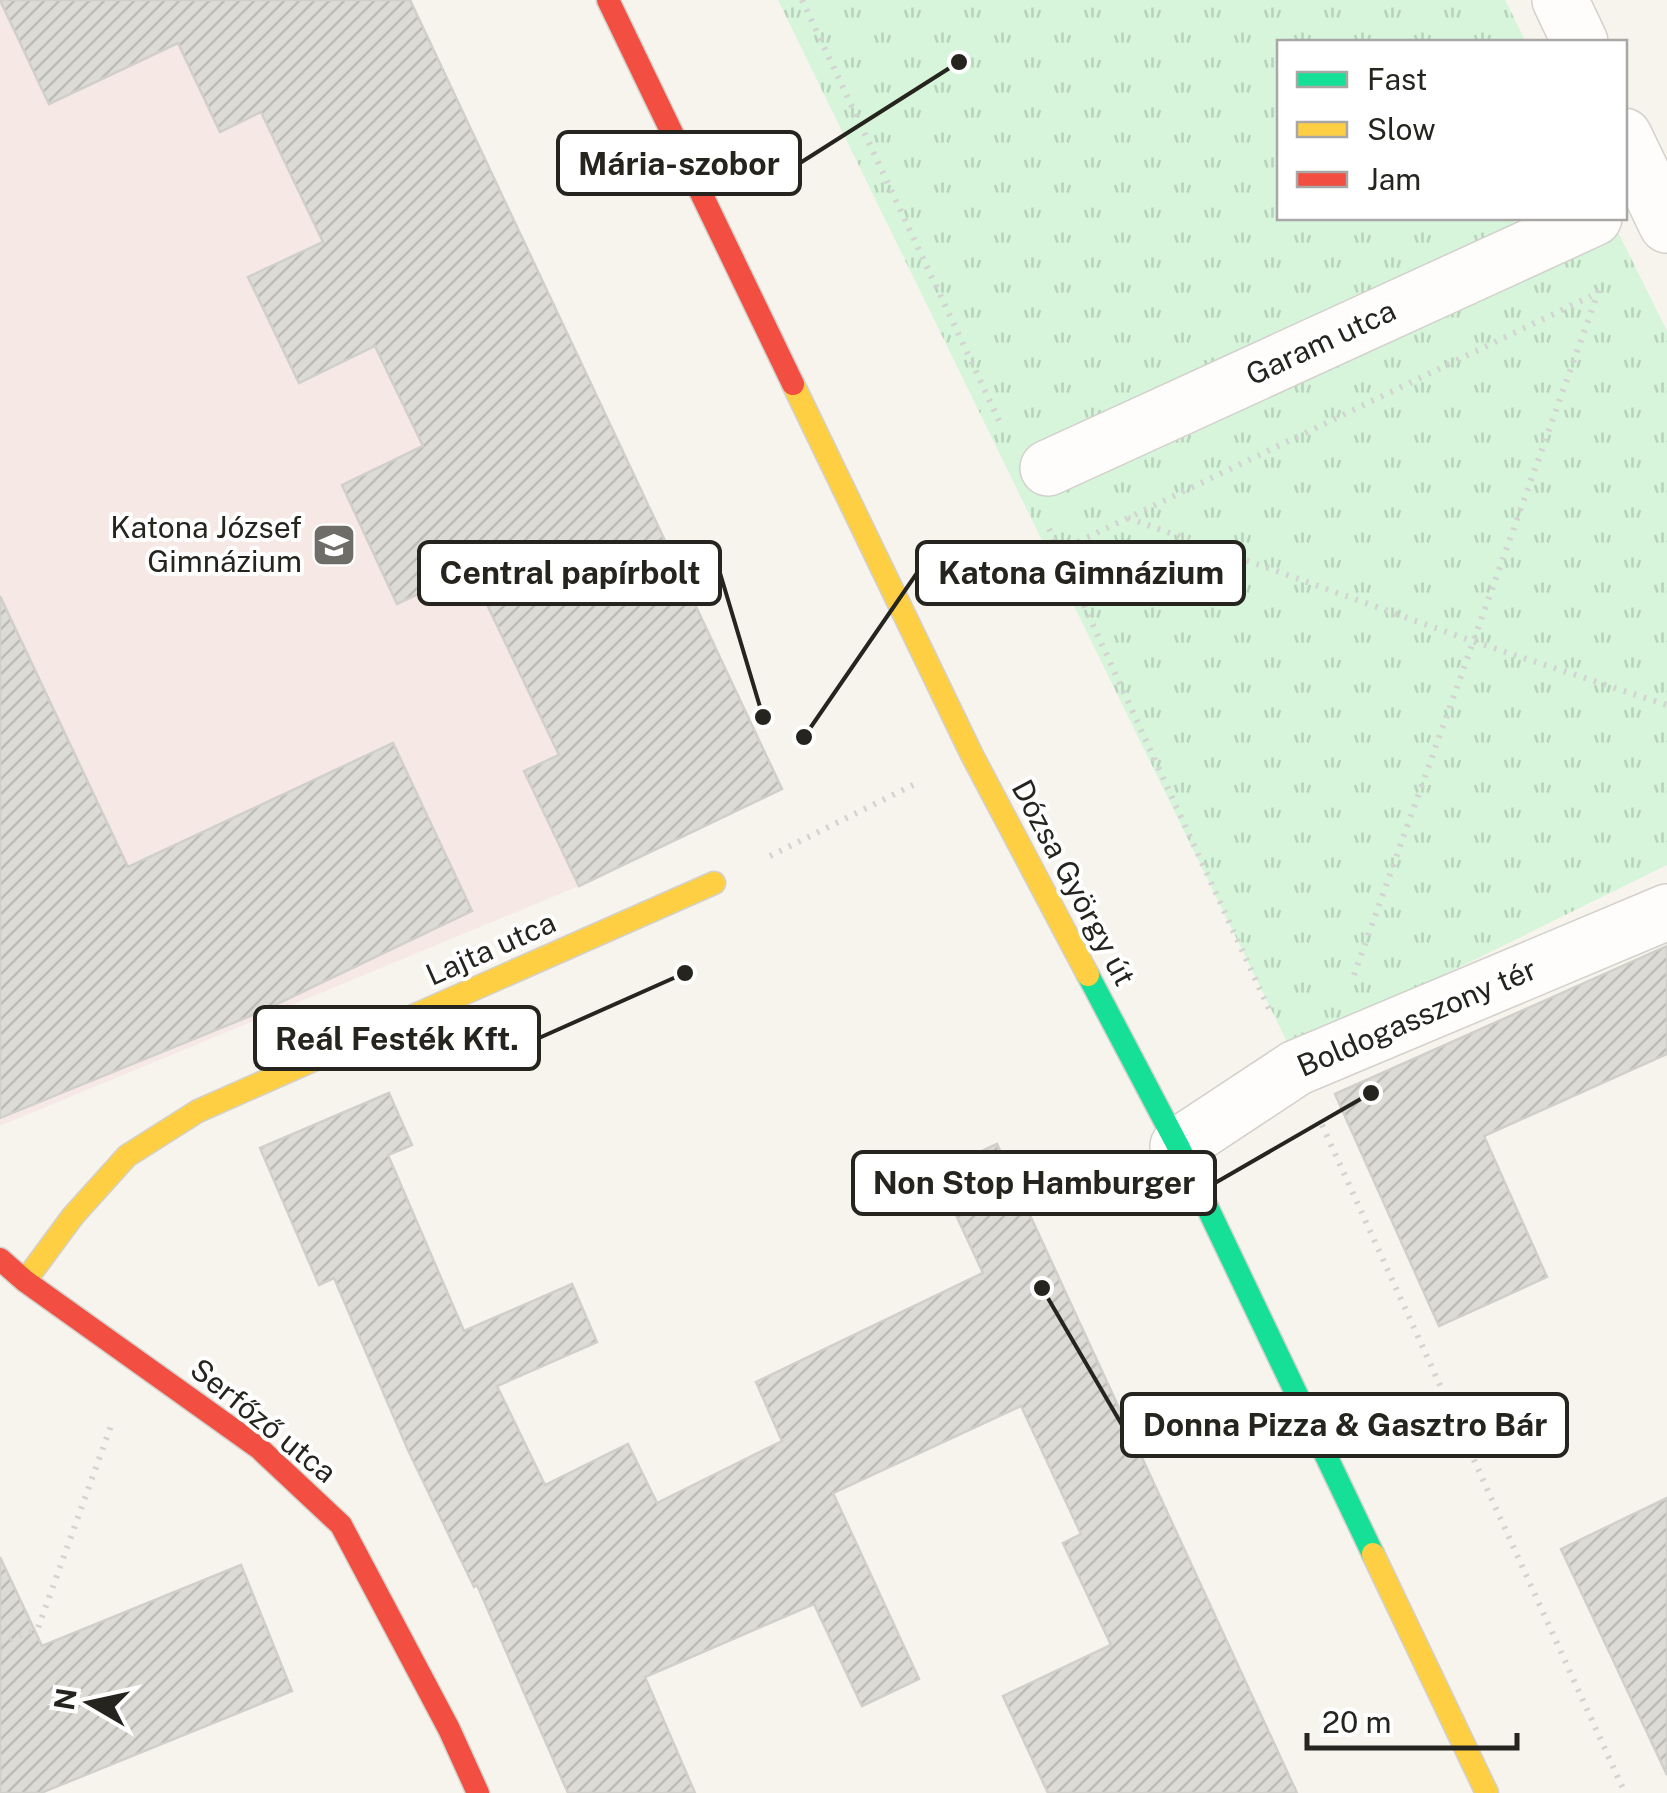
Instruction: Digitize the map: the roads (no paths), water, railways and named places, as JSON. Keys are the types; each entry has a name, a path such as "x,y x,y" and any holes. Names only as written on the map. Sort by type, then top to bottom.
{"main road":[{"name":"Dózsa György út","path":"608,0 972,755 1178,1146 1487,1793"},
{"name":"Lajta utca","path":"25,1281 126,1156 198,1111 714,882"},
{"name":"Serfőző utca","path":"0,1259 25,1281 259,1448 341,1524 449,1729 478,1793"}],"street":[{"path":"1560,0 1579,40"},
{"path":"1627,143 1652,201"},
{"name":"Garam utca","path":"1033,476 1590,220"},
{"name":"Boldogasszony tér","path":"1178,1146 1310,1062 1667,912"}],"place":[{"name":"Mária-szobor","path":"959,62"},
{"name":"Katona József Gimnázium","path":"334,545"},
{"name":"Central papírbolt","path":"763,717"},
{"name":"Katona Gimnázium","path":"804,737"},
{"name":"Reál Festék Kft.","path":"685,973"},
{"name":"Non Stop Hamburger","path":"1371,1093"},
{"name":"Donna Pizza & Gasztro Bár","path":"1042,1288"}]}
